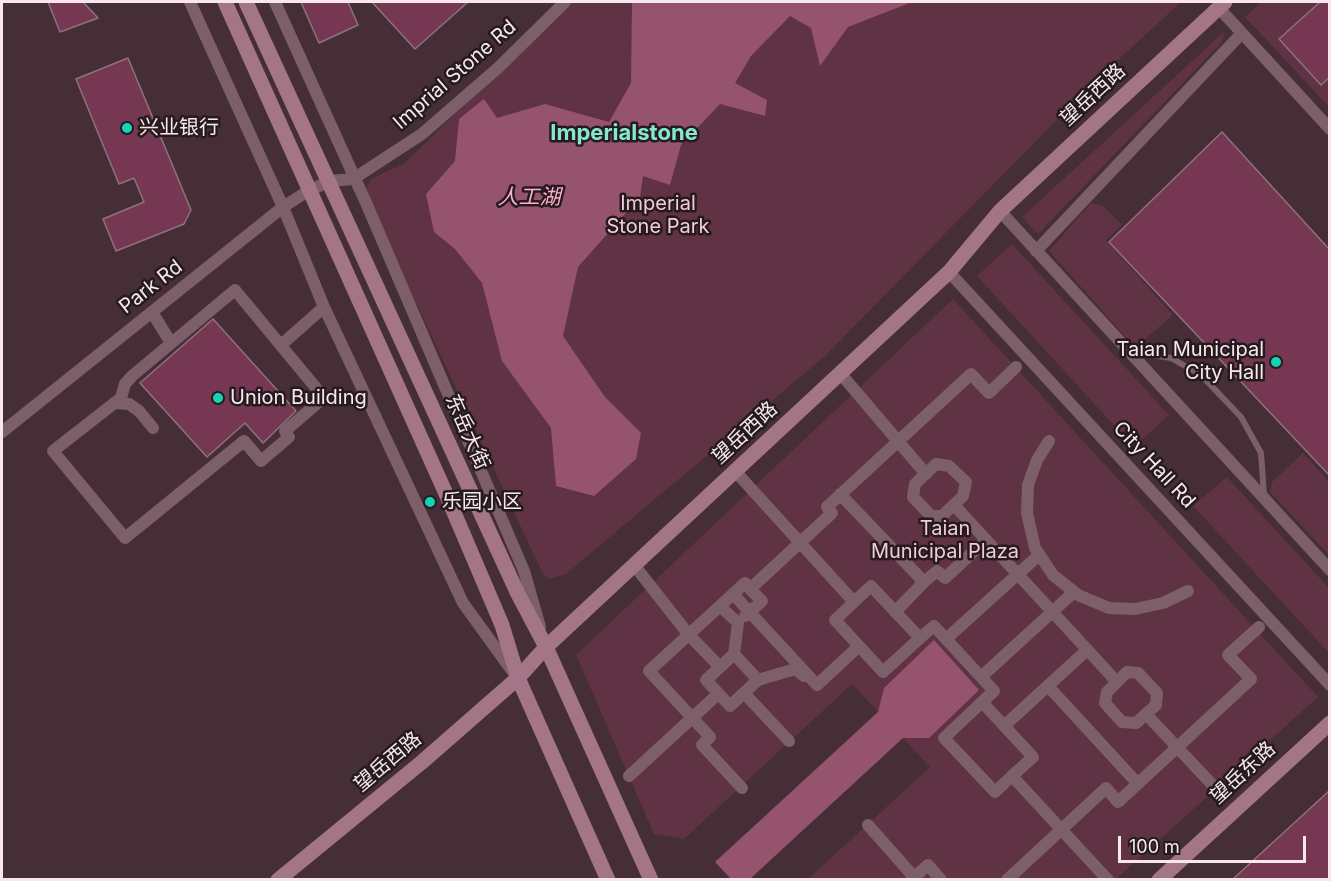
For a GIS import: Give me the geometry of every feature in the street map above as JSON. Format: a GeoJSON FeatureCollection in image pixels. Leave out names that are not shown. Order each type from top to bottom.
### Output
{"type":"FeatureCollection","features":[{"type":"Feature","properties":{"kind":"main road"},"geometry":{"type":"LineString","coordinates":[[225,2],[447,496],[502,625],[518,678],[608,879]]}},
{"type":"Feature","properties":{"kind":"main road","name":"东岳大街"},"geometry":{"type":"LineString","coordinates":[[246,2],[518,594],[568,694],[651,879]]}},
{"type":"Feature","properties":{"kind":"main road","name":"望岳西路"},"geometry":{"type":"LineString","coordinates":[[278,879],[422,762],[518,678],[546,647],[949,272],[1000,211],[1222,4]]}},
{"type":"Feature","properties":{"kind":"main road","name":"望岳东路"},"geometry":{"type":"LineString","coordinates":[[1159,879],[1329,723]]}},
{"type":"Feature","properties":{"kind":"street"},"geometry":{"type":"LineString","coordinates":[[190,2],[283,207],[324,307],[463,603],[518,678]]}},
{"type":"Feature","properties":{"kind":"street"},"geometry":{"type":"LineString","coordinates":[[275,2],[524,571],[546,647]]}},
{"type":"Feature","properties":{"kind":"street","name":"Imprial Stone Rd"},"geometry":{"type":"LineString","coordinates":[[330,181],[353,178],[422,134],[499,67],[565,2]]}},
{"type":"Feature","properties":{"kind":"street"},"geometry":{"type":"LineString","coordinates":[[1222,4],[1242,33],[1329,129]]}},
{"type":"Feature","properties":{"kind":"street"},"geometry":{"type":"LineString","coordinates":[[1036,251],[1242,33]]}},
{"type":"Feature","properties":{"kind":"street","name":"Park Rd"},"geometry":{"type":"LineString","coordinates":[[2,432],[283,207],[308,191],[330,181]]}},
{"type":"Feature","properties":{"kind":"street"},"geometry":{"type":"LineString","coordinates":[[1000,211],[1329,570]]}},
{"type":"Feature","properties":{"kind":"street","name":"City Hall Rd"},"geometry":{"type":"LineString","coordinates":[[949,272],[1329,685]]}},
{"type":"Feature","properties":{"kind":"street"},"geometry":{"type":"LineString","coordinates":[[235,290],[321,394],[320,401],[285,431],[289,437],[261,461],[244,441],[125,538],[53,451],[122,398],[125,384],[132,376],[171,343],[235,290]]}},
{"type":"Feature","properties":{"kind":"street"},"geometry":{"type":"LineString","coordinates":[[281,345],[324,307]]}},
{"type":"Feature","properties":{"kind":"street"},"geometry":{"type":"LineString","coordinates":[[152,312],[171,343]]}},
{"type":"Feature","properties":{"kind":"street"},"geometry":{"type":"LineString","coordinates":[[750,589],[832,513],[827,507],[840,494],[971,374],[989,393],[1016,368]]}},
{"type":"Feature","properties":{"kind":"street"},"geometry":{"type":"LineString","coordinates":[[840,373],[926,474]]}},
{"type":"Feature","properties":{"kind":"street"},"geometry":{"type":"LineString","coordinates":[[114,404],[129,404],[139,411],[153,428]]}},
{"type":"Feature","properties":{"kind":"street"},"geometry":{"type":"LineString","coordinates":[[1049,441],[1037,460],[1028,485],[1027,513],[1035,548],[1053,575],[1074,591],[1109,608],[1135,609],[1163,603],[1188,591]]}},
{"type":"Feature","properties":{"kind":"street"},"geometry":{"type":"LineString","coordinates":[[936,464],[949,466],[966,483],[963,496],[954,505],[942,516],[931,516],[913,497],[915,484],[936,464]]}},
{"type":"Feature","properties":{"kind":"street"},"geometry":{"type":"LineString","coordinates":[[735,471],[854,602]]}},
{"type":"Feature","properties":{"kind":"street"},"geometry":{"type":"LineString","coordinates":[[840,494],[924,582]]}},
{"type":"Feature","properties":{"kind":"street"},"geometry":{"type":"LineString","coordinates":[[954,505],[1117,682]]}},
{"type":"Feature","properties":{"kind":"street"},"geometry":{"type":"LineString","coordinates":[[895,612],[937,571],[945,578],[986,540]]}},
{"type":"Feature","properties":{"kind":"street"},"geometry":{"type":"LineString","coordinates":[[946,639],[1039,555]]}},
{"type":"Feature","properties":{"kind":"street"},"geometry":{"type":"LineString","coordinates":[[634,565],[689,635],[720,667]]}},
{"type":"Feature","properties":{"kind":"street"},"geometry":{"type":"LineString","coordinates":[[742,788],[702,745],[710,737],[649,671],[745,583],[762,602],[738,623],[734,654],[706,680],[730,706],[758,680],[795,669],[817,685]]}},
{"type":"Feature","properties":{"kind":"street"},"geometry":{"type":"LineString","coordinates":[[920,639],[871,586],[835,620],[883,672],[920,639],[934,626],[994,691],[982,702],[944,738],[995,792],[1033,757],[982,702]]}},
{"type":"Feature","properties":{"kind":"street"},"geometry":{"type":"LineString","coordinates":[[981,677],[1074,591]]}},
{"type":"Feature","properties":{"kind":"street"},"geometry":{"type":"LineString","coordinates":[[733,594],[817,685]]}},
{"type":"Feature","properties":{"kind":"street"},"geometry":{"type":"LineString","coordinates":[[720,606],[738,623]]}},
{"type":"Feature","properties":{"kind":"street"},"geometry":{"type":"LineString","coordinates":[[1007,879],[1106,788],[1118,802],[1251,679],[1228,655],[1259,627]]}},
{"type":"Feature","properties":{"kind":"street"},"geometry":{"type":"LineString","coordinates":[[817,685],[859,646]]}},
{"type":"Feature","properties":{"kind":"street"},"geometry":{"type":"LineString","coordinates":[[1004,726],[1087,650]]}},
{"type":"Feature","properties":{"kind":"street"},"geometry":{"type":"LineString","coordinates":[[734,654],[758,680]]}},
{"type":"Feature","properties":{"kind":"street"},"geometry":{"type":"LineString","coordinates":[[1127,672],[1138,673],[1157,693],[1156,705],[1146,714],[1136,723],[1122,722],[1105,703],[1107,692],[1127,672]]}},
{"type":"Feature","properties":{"kind":"street"},"geometry":{"type":"LineString","coordinates":[[1048,686],[1138,784]]}},
{"type":"Feature","properties":{"kind":"street"},"geometry":{"type":"LineString","coordinates":[[744,693],[789,741]]}},
{"type":"Feature","properties":{"kind":"street"},"geometry":{"type":"LineString","coordinates":[[629,776],[718,694]]}},
{"type":"Feature","properties":{"kind":"street"},"geometry":{"type":"LineString","coordinates":[[1146,714],[1220,793]]}},
{"type":"Feature","properties":{"kind":"street"},"geometry":{"type":"LineString","coordinates":[[1012,776],[1108,879]]}},
{"type":"Feature","properties":{"kind":"street"},"geometry":{"type":"LineString","coordinates":[[868,825],[913,878],[928,865],[941,879]]}},
{"type":"Feature","properties":{"kind":"lane"},"geometry":{"type":"LineString","coordinates":[[1128,351],[1171,358],[1202,375],[1241,417],[1261,453],[1264,498]]}},
{"type":"Feature","properties":{"kind":"green space","name":"Imperial Stone Park"},"geometry":{"type":"Polygon","coordinates":[[[568,2],[1181,2],[1091,85],[824,357],[566,574],[549,579],[542,572],[364,191],[371,179],[405,163],[568,2]]]}},
{"type":"Feature","properties":{"kind":"green space"},"geometry":{"type":"Polygon","coordinates":[[[1261,2],[1329,2],[1329,107],[1245,17],[1261,2]]]}},
{"type":"Feature","properties":{"kind":"green space"},"geometry":{"type":"Polygon","coordinates":[[[1225,31],[1222,42],[1038,234],[1022,217],[1225,31]]]}},
{"type":"Feature","properties":{"kind":"green space"},"geometry":{"type":"Polygon","coordinates":[[[1091,203],[1103,206],[1122,225],[1106,240],[1173,315],[1139,344],[1131,343],[1049,251],[1091,203]]]}},
{"type":"Feature","properties":{"kind":"green space"},"geometry":{"type":"Polygon","coordinates":[[[1012,244],[1169,415],[1134,447],[977,276],[1012,244]]]}},
{"type":"Feature","properties":{"kind":"green space","name":"Taian Municipal Plaza"},"geometry":{"type":"Polygon","coordinates":[[[953,299],[1318,697],[1116,879],[808,879],[930,767],[852,684],[684,839],[654,834],[576,655],[953,299]]]}},
{"type":"Feature","properties":{"kind":"green space"},"geometry":{"type":"Polygon","coordinates":[[[1303,453],[1329,482],[1329,555],[1270,492],[1272,482],[1303,453]]]}},
{"type":"Feature","properties":{"kind":"green space"},"geometry":{"type":"Polygon","coordinates":[[[1227,477],[1329,588],[1329,653],[1193,506],[1227,477]]]}},
{"type":"Feature","properties":{"kind":"water","name":"人工湖"},"geometry":{"type":"Polygon","coordinates":[[[632,2],[912,2],[848,27],[820,66],[811,28],[790,16],[751,56],[735,83],[767,100],[765,116],[720,104],[681,145],[670,185],[643,176],[640,197],[578,267],[563,336],[605,397],[641,433],[636,459],[594,496],[556,486],[551,428],[502,361],[482,283],[455,249],[434,232],[426,194],[455,161],[459,119],[484,99],[497,118],[545,104],[609,122],[631,83],[632,2]]]}},
{"type":"Feature","properties":{"kind":"water"},"geometry":{"type":"Polygon","coordinates":[[[934,640],[979,690],[929,738],[903,738],[750,879],[731,879],[715,862],[878,712],[884,688],[934,640]]]}},
{"type":"Feature","properties":{"kind":"building"},"geometry":{"type":"Polygon","coordinates":[[[48,2],[83,2],[98,18],[60,32],[48,2]]]}},
{"type":"Feature","properties":{"kind":"building"},"geometry":{"type":"Polygon","coordinates":[[[301,2],[348,2],[358,25],[319,43],[301,2]]]}},
{"type":"Feature","properties":{"kind":"building"},"geometry":{"type":"Polygon","coordinates":[[[372,2],[468,2],[415,49],[372,2]]]}},
{"type":"Feature","properties":{"kind":"building"},"geometry":{"type":"Polygon","coordinates":[[[1320,2],[1329,2],[1329,78],[1321,85],[1279,39],[1320,2]]]}},
{"type":"Feature","properties":{"kind":"building","name":"兴业银行"},"geometry":{"type":"Polygon","coordinates":[[[128,58],[191,210],[184,224],[116,251],[103,219],[144,202],[134,178],[119,184],[76,79],[128,58]]]}},
{"type":"Feature","properties":{"kind":"building","name":"Taian Municipal City Hall"},"geometry":{"type":"Polygon","coordinates":[[[1222,132],[1329,249],[1329,475],[1109,242],[1222,132]]]}},
{"type":"Feature","properties":{"kind":"building","name":"Union Building"},"geometry":{"type":"Polygon","coordinates":[[[213,319],[296,411],[263,443],[245,423],[207,457],[140,383],[213,319]]]}},
{"type":"Feature","properties":{"kind":"building"},"geometry":{"type":"Polygon","coordinates":[[[1329,791],[1329,879],[1233,879],[1329,791]]]}},
{"type":"Feature","properties":{"kind":"place","name":"兴业银行"},"geometry":{"type":"Point","coordinates":[127,128]}},
{"type":"Feature","properties":{"kind":"place","name":"Taian Municipal City Hall"},"geometry":{"type":"Point","coordinates":[1276,362]}},
{"type":"Feature","properties":{"kind":"place","name":"Union Building"},"geometry":{"type":"Point","coordinates":[218,398]}},
{"type":"Feature","properties":{"kind":"place","name":"乐园小区"},"geometry":{"type":"Point","coordinates":[430,502]}},
{"type":"Feature","properties":{"kind":"district","name":"Imperialstone"},"geometry":{"type":"Point","coordinates":[624,133]}}]}
